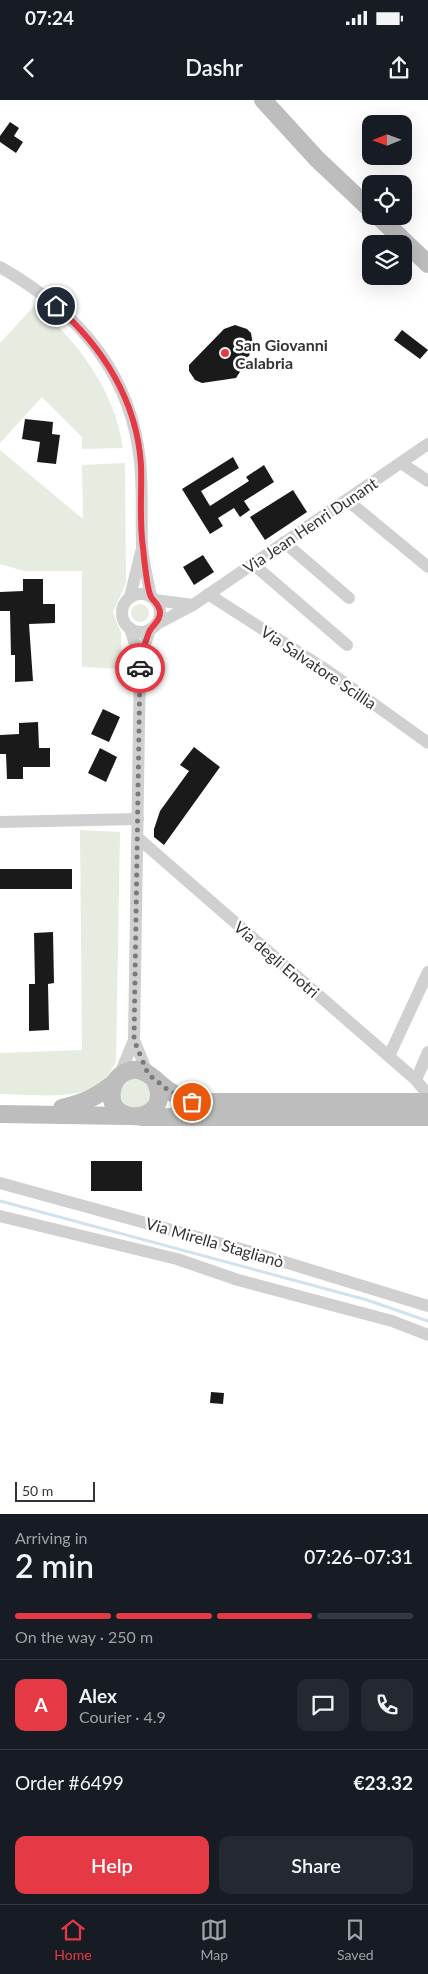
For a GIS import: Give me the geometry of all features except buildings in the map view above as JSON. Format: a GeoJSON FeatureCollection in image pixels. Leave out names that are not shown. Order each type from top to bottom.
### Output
{"type":"FeatureCollection","features":[{"type":"Feature","properties":{"kind":"main road"},"geometry":{"type":"LineString","coordinates":[[263,100],[317,159],[362,202]]}},
{"type":"Feature","properties":{"kind":"main road"},"geometry":{"type":"LineString","coordinates":[[387,225],[428,264]]}},
{"type":"Feature","properties":{"kind":"main road"},"geometry":{"type":"LineString","coordinates":[[37,1114],[84,1103],[98,1096],[116,1080],[133,1070],[151,1076],[179,1096],[192,1102],[428,1102]]}},
{"type":"Feature","properties":{"kind":"main road"},"geometry":{"type":"LineString","coordinates":[[116,1080],[112,1099],[115,1106],[134,1116],[154,1108],[158,1101],[158,1086],[151,1076]]}},
{"type":"Feature","properties":{"kind":"main road"},"geometry":{"type":"LineString","coordinates":[[0,1114],[428,1117]]}},
{"type":"Feature","properties":{"kind":"street"},"geometry":{"type":"LineString","coordinates":[[0,267],[31,285],[80,327],[115,373],[131,417],[140,455],[142,547],[153,599],[160,613],[152,627],[140,661]]}},
{"type":"Feature","properties":{"kind":"street","name":"Via Jean Henri Dunant"},"geometry":{"type":"LineString","coordinates":[[152,627],[192,605],[428,444]]}},
{"type":"Feature","properties":{"kind":"street"},"geometry":{"type":"LineString","coordinates":[[401,463],[428,481]]}},
{"type":"Feature","properties":{"kind":"street"},"geometry":{"type":"LineString","coordinates":[[347,500],[428,567]]}},
{"type":"Feature","properties":{"kind":"street"},"geometry":{"type":"LineString","coordinates":[[284,542],[349,598]]}},
{"type":"Feature","properties":{"kind":"street"},"geometry":{"type":"LineString","coordinates":[[116,1080],[134,1040],[138,838],[140,661],[130,628],[123,618],[122,612],[126,601],[130,597],[142,547]]}},
{"type":"Feature","properties":{"kind":"street"},"geometry":{"type":"LineString","coordinates":[[253,564],[347,645]]}},
{"type":"Feature","properties":{"kind":"street"},"geometry":{"type":"LineString","coordinates":[[130,597],[141,594],[153,599],[192,605]]}},
{"type":"Feature","properties":{"kind":"street","name":"Via Salvatore Scillìa"},"geometry":{"type":"LineString","coordinates":[[208,594],[328,671],[428,743]]}},
{"type":"Feature","properties":{"kind":"street"},"geometry":{"type":"LineString","coordinates":[[130,628],[140,632],[152,627]]}},
{"type":"Feature","properties":{"kind":"street"},"geometry":{"type":"LineString","coordinates":[[0,822],[138,819]]}},
{"type":"Feature","properties":{"kind":"street","name":"Via degli Enotri"},"geometry":{"type":"LineString","coordinates":[[138,838],[389,1056],[416,1080],[428,1095]]}},
{"type":"Feature","properties":{"kind":"street"},"geometry":{"type":"LineString","coordinates":[[389,1056],[428,972]]}},
{"type":"Feature","properties":{"kind":"street"},"geometry":{"type":"LineString","coordinates":[[134,1040],[151,1076]]}},
{"type":"Feature","properties":{"kind":"street"},"geometry":{"type":"LineString","coordinates":[[416,1080],[428,1052]]}},
{"type":"Feature","properties":{"kind":"street","name":"Via Mirella Staglianò"},"geometry":{"type":"LineString","coordinates":[[0,1184],[255,1253],[428,1306]]}},
{"type":"Feature","properties":{"kind":"street"},"geometry":{"type":"LineString","coordinates":[[0,1216],[177,1259],[238,1280],[392,1321],[428,1335]]}},
{"type":"Feature","properties":{"kind":"shaded area"},"geometry":{"type":"Polygon","coordinates":[[[35,305],[66,335],[92,369],[112,407],[119,427],[123,448],[82,449],[82,437],[42,397],[0,443],[0,343],[35,305]]]}},
{"type":"Feature","properties":{"kind":"shaded area"},"geometry":{"type":"Polygon","coordinates":[[[0,450],[83,519],[82,465],[125,463],[126,583],[113,612],[121,633],[121,669],[82,667],[82,571],[24,571],[0,564],[0,450]]]}},
{"type":"Feature","properties":{"kind":"shaded area"},"geometry":{"type":"Polygon","coordinates":[[[140,604],[146,607],[149,613],[146,619],[140,622],[134,619],[131,613],[134,607],[140,604]]]}},
{"type":"Feature","properties":{"kind":"shaded area"},"geometry":{"type":"Polygon","coordinates":[[[80,830],[120,832],[116,1062],[102,1082],[78,1093],[65,1095],[0,1094],[0,1053],[82,1050],[80,830]]]}},
{"type":"Feature","properties":{"kind":"shaded area"},"geometry":{"type":"Polygon","coordinates":[[[136,1079],[147,1083],[151,1094],[147,1105],[136,1109],[125,1105],[121,1094],[125,1083],[136,1079]]]}},
{"type":"Feature","properties":{"kind":"waterway"},"geometry":{"type":"LineString","coordinates":[[0,1201],[367,1300],[428,1321]]}},
{"type":"Feature","properties":{"kind":"way so far"},"geometry":{"type":"LineString","coordinates":[[140,668],[134,1040],[148,1074],[168,1090],[192,1102]]}},
{"type":"Feature","properties":{"kind":"place","name":"San Giovanni Calabria"},"geometry":{"type":"Point","coordinates":[225,353]}},
{"type":"Feature","properties":{"kind":"route"},"geometry":{"type":"LineString","coordinates":[[56,306],[80,327],[115,373],[131,417],[140,455],[142,547],[151,597],[155,600],[160,613],[155,626],[150,629],[140,661],[140,668]]}}]}
